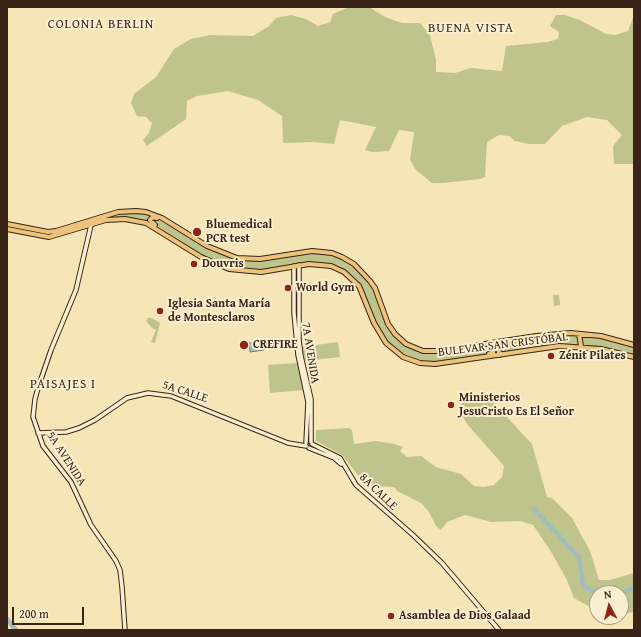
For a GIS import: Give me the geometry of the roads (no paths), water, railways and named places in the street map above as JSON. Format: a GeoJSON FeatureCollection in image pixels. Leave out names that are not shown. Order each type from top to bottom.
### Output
{"type":"FeatureCollection","features":[{"type":"Feature","properties":{"kind":"main road","name":"BULEVAR SAN CRISTÓBAL"},"geometry":{"type":"LineString","coordinates":[[7,224],[48,232],[127,210],[146,212],[162,218],[193,238],[224,254],[246,259],[312,251],[335,254],[346,259],[365,274],[375,288],[391,329],[406,344],[423,351],[431,352],[560,333],[602,336],[634,344]]}},
{"type":"Feature","properties":{"kind":"main road"},"geometry":{"type":"LineString","coordinates":[[92,224],[94,221],[110,214]]}},
{"type":"Feature","properties":{"kind":"main road"},"geometry":{"type":"LineString","coordinates":[[192,251],[152,223],[150,218],[158,218],[193,238]]}},
{"type":"Feature","properties":{"kind":"main road","name":"BULEVAR SAN CRISTÓBAL"},"geometry":{"type":"LineString","coordinates":[[7,230],[49,237],[92,224],[117,219],[139,221],[146,223],[214,264],[238,271],[261,272],[296,265],[324,264],[337,268],[349,276],[363,294],[380,334],[392,349],[403,357],[415,361],[431,364],[559,346],[581,346],[612,351],[634,357]]}},
{"type":"Feature","properties":{"kind":"main road"},"geometry":{"type":"LineString","coordinates":[[580,334],[581,346]]}},
{"type":"Feature","properties":{"kind":"main road"},"geometry":{"type":"LineString","coordinates":[[499,342],[497,346],[500,355]]}},
{"type":"Feature","properties":{"kind":"main road"},"geometry":{"type":"LineString","coordinates":[[474,358],[492,354],[494,350],[493,345],[486,344]]}},
{"type":"Feature","properties":{"kind":"street","name":"5A AVENIDA"},"geometry":{"type":"LineString","coordinates":[[92,224],[76,290],[52,350],[35,399],[34,417],[38,433],[50,456],[76,491],[91,525],[116,561],[120,570],[125,630]]}},
{"type":"Feature","properties":{"kind":"street","name":"7A AVENIDA"},"geometry":{"type":"LineString","coordinates":[[296,265],[298,355],[308,402],[307,446]]}},
{"type":"Feature","properties":{"kind":"street","name":"7A AVENIDA"},"geometry":{"type":"LineString","coordinates":[[296,292],[301,356],[312,408],[312,443]]}},
{"type":"Feature","properties":{"kind":"street","name":"5A CALLE"},"geometry":{"type":"LineString","coordinates":[[38,433],[66,432],[79,428],[95,420],[127,398],[148,392],[171,396],[288,443],[307,446]]}},
{"type":"Feature","properties":{"kind":"street"},"geometry":{"type":"LineString","coordinates":[[307,446],[312,443]]}},
{"type":"Feature","properties":{"kind":"street","name":"8A CALLE"},"geometry":{"type":"LineString","coordinates":[[312,443],[316,447],[336,455],[353,482],[442,563],[499,630]]}},
{"type":"Feature","properties":{"kind":"street"},"geometry":{"type":"LineString","coordinates":[[307,446],[334,458],[343,465]]}},
{"type":"Feature","properties":{"kind":"water"},"geometry":{"type":"Polygon","coordinates":[[[263,342],[264,350],[250,352],[249,343],[263,342]]]}},
{"type":"Feature","properties":{"kind":"waterway"},"geometry":{"type":"LineString","coordinates":[[534,509],[579,557],[583,585],[589,589]]}},
{"type":"Feature","properties":{"kind":"waterway"},"geometry":{"type":"LineString","coordinates":[[629,590],[634,588]]}},
{"type":"Feature","properties":{"kind":"waterway"},"geometry":{"type":"LineString","coordinates":[[7,619],[16,630]]}},
{"type":"Feature","properties":{"kind":"place","name":"Bluemedical PCR test"},"geometry":{"type":"Point","coordinates":[197,232]}},
{"type":"Feature","properties":{"kind":"place","name":"Douvris"},"geometry":{"type":"Point","coordinates":[194,264]}},
{"type":"Feature","properties":{"kind":"place","name":"World Gym"},"geometry":{"type":"Point","coordinates":[288,288]}},
{"type":"Feature","properties":{"kind":"place","name":"Iglesia Santa María de Montesclaros"},"geometry":{"type":"Point","coordinates":[160,311]}},
{"type":"Feature","properties":{"kind":"place","name":"CREFIRE"},"geometry":{"type":"Point","coordinates":[244,345]}},
{"type":"Feature","properties":{"kind":"place","name":"Zénit Pilates"},"geometry":{"type":"Point","coordinates":[551,356]}},
{"type":"Feature","properties":{"kind":"place","name":"Ministerios JesuCristo Es El Señor"},"geometry":{"type":"Point","coordinates":[451,405]}},
{"type":"Feature","properties":{"kind":"place","name":"Asamblea de Dios Galaad"},"geometry":{"type":"Point","coordinates":[391,616]}},
{"type":"Feature","properties":{"kind":"district","name":"COLONIA BERLIN"},"geometry":{"type":"Point","coordinates":[101,25]}},
{"type":"Feature","properties":{"kind":"district","name":"BUENA VISTA"},"geometry":{"type":"Point","coordinates":[471,29]}},
{"type":"Feature","properties":{"kind":"district","name":"PAISAJES I"},"geometry":{"type":"Point","coordinates":[63,385]}}]}
